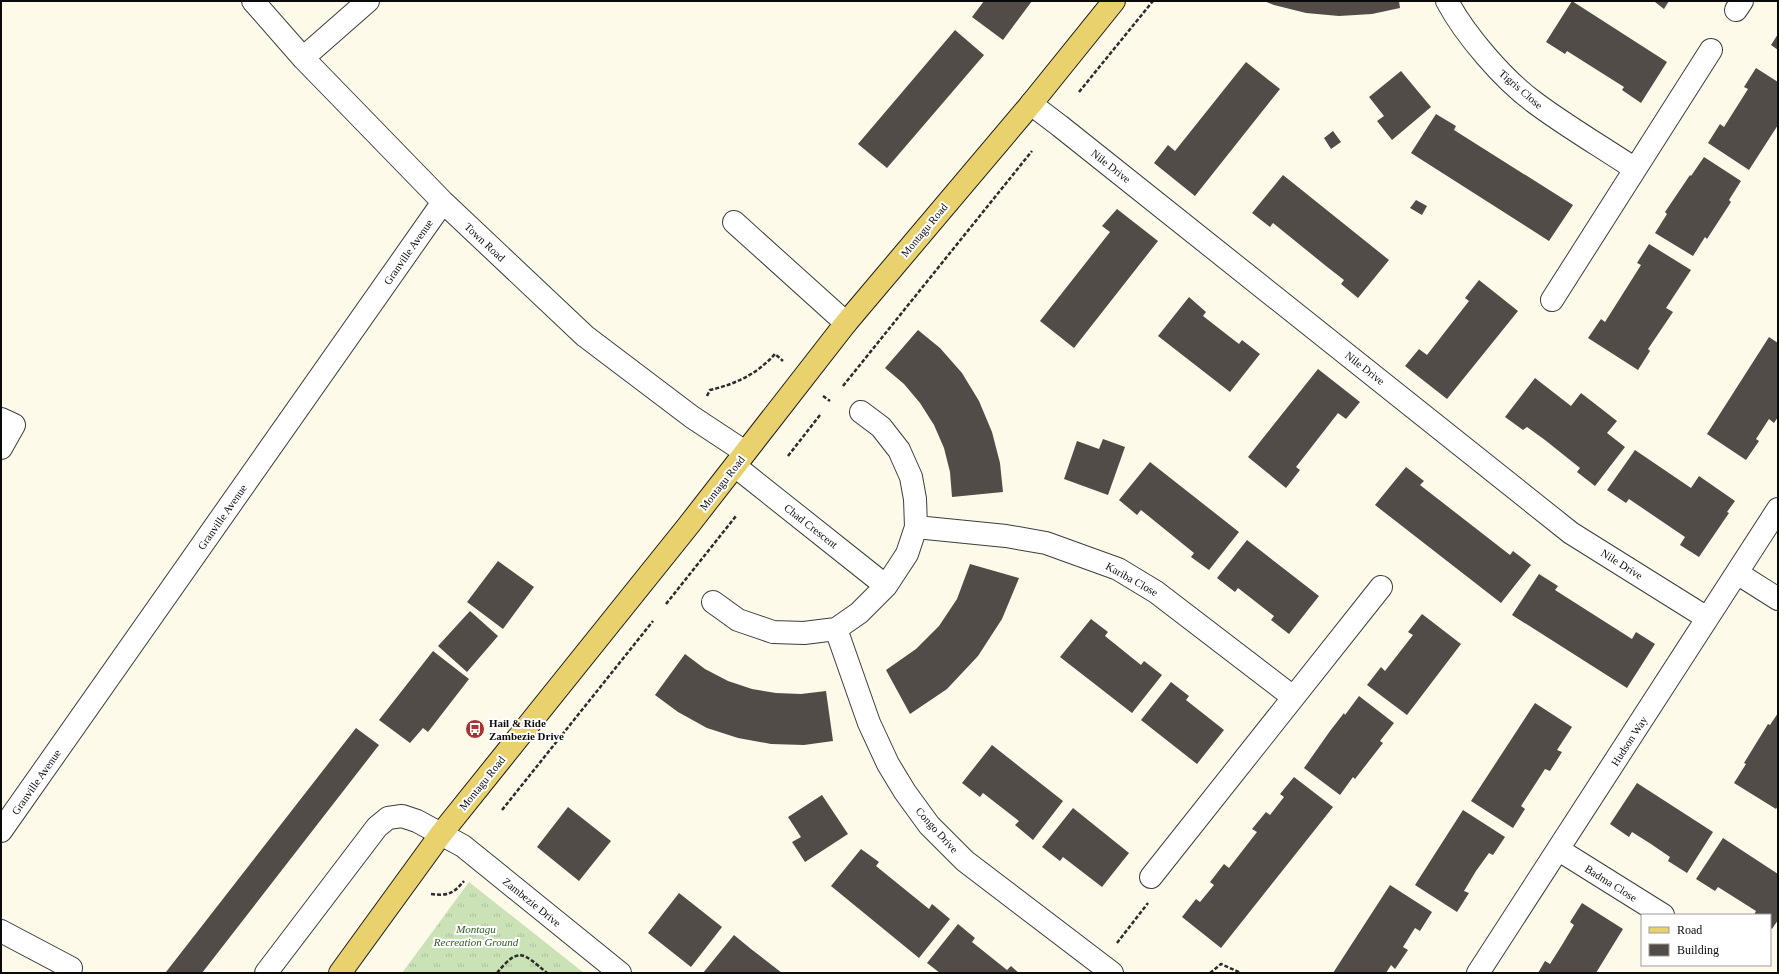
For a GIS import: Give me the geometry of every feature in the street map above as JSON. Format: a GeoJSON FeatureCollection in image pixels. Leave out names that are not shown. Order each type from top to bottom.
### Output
{"type":"FeatureCollection","features":[{"type":"Feature","properties":{"kind":"main road","name":"Montagu Road"},"geometry":{"type":"LineString","coordinates":[[340,973],[441,834],[740,459],[846,323],[1031,104],[1114,1]]}},
{"type":"Feature","properties":{"kind":"street","name":"Town Road"},"geometry":{"type":"LineString","coordinates":[[253,1],[303,58],[443,202],[585,336],[692,418],[740,459]]}},
{"type":"Feature","properties":{"kind":"street"},"geometry":{"type":"LineString","coordinates":[[303,58],[368,1]]}},
{"type":"Feature","properties":{"kind":"street","name":"Tigris Close"},"geometry":{"type":"LineString","coordinates":[[1447,1],[1469,35],[1494,64],[1533,101],[1635,169]]}},
{"type":"Feature","properties":{"kind":"street"},"geometry":{"type":"LineString","coordinates":[[1552,300],[1711,50]]}},
{"type":"Feature","properties":{"kind":"street","name":"Nile Drive"},"geometry":{"type":"LineString","coordinates":[[1031,104],[1571,533],[1708,618]]}},
{"type":"Feature","properties":{"kind":"street","name":"Granville Avenue"},"geometry":{"type":"LineString","coordinates":[[1,831],[443,202]]}},
{"type":"Feature","properties":{"kind":"street"},"geometry":{"type":"LineString","coordinates":[[734,222],[846,323]]}},
{"type":"Feature","properties":{"kind":"street"},"geometry":{"type":"LineString","coordinates":[[713,602],[738,620],[773,632],[804,632],[836,629],[859,613],[886,586],[907,554],[916,527],[915,498],[911,477],[899,450],[881,427],[861,412]]}},
{"type":"Feature","properties":{"kind":"street"},"geometry":{"type":"LineString","coordinates":[[1,419],[14,424],[1,448]]}},
{"type":"Feature","properties":{"kind":"street","name":"Chad Crescent"},"geometry":{"type":"LineString","coordinates":[[740,459],[886,586]]}},
{"type":"Feature","properties":{"kind":"street","name":"Hudson Way"},"geometry":{"type":"LineString","coordinates":[[1478,973],[1778,509]]}},
{"type":"Feature","properties":{"kind":"street","name":"Kariba Close"},"geometry":{"type":"LineString","coordinates":[[916,527],[1006,536],[1046,543],[1118,569],[1156,592],[1294,697]]}},
{"type":"Feature","properties":{"kind":"street"},"geometry":{"type":"LineString","coordinates":[[1737,573],[1778,599]]}},
{"type":"Feature","properties":{"kind":"street"},"geometry":{"type":"LineString","coordinates":[[1151,876],[1381,587]]}},
{"type":"Feature","properties":{"kind":"street","name":"Congo Drive"},"geometry":{"type":"LineString","coordinates":[[836,629],[869,723],[885,757],[905,792],[929,825],[965,861],[1106,968]]}},
{"type":"Feature","properties":{"kind":"street","name":"Zambezie Drive"},"geometry":{"type":"LineString","coordinates":[[266,973],[377,827],[388,818],[402,816],[417,821],[463,846],[620,973]]}},
{"type":"Feature","properties":{"kind":"street","name":"Badma Close"},"geometry":{"type":"LineString","coordinates":[[1558,850],[1661,914]]}},
{"type":"Feature","properties":{"kind":"street"},"geometry":{"type":"LineString","coordinates":[[1,931],[71,968]]}},
{"type":"Feature","properties":{"kind":"path"},"geometry":{"type":"LineString","coordinates":[[1079,92],[1153,1]]}},
{"type":"Feature","properties":{"kind":"path"},"geometry":{"type":"LineString","coordinates":[[843,386],[1032,152]]}},
{"type":"Feature","properties":{"kind":"path"},"geometry":{"type":"LineString","coordinates":[[710,390],[728,386],[755,373],[765,366],[775,354],[786,363]]}},
{"type":"Feature","properties":{"kind":"path"},"geometry":{"type":"LineString","coordinates":[[821,394],[830,402]]}},
{"type":"Feature","properties":{"kind":"path"},"geometry":{"type":"LineString","coordinates":[[788,456],[820,415]]}},
{"type":"Feature","properties":{"kind":"path"},"geometry":{"type":"LineString","coordinates":[[666,604],[736,516]]}},
{"type":"Feature","properties":{"kind":"path"},"geometry":{"type":"LineString","coordinates":[[502,810],[653,621]]}},
{"type":"Feature","properties":{"kind":"path"},"geometry":{"type":"LineString","coordinates":[[1106,968],[1159,889],[1151,876]]}},
{"type":"Feature","properties":{"kind":"path"},"geometry":{"type":"LineString","coordinates":[[427,893],[441,895],[456,892]]}},
{"type":"Feature","properties":{"kind":"path"},"geometry":{"type":"LineString","coordinates":[[497,973],[511,957],[518,955],[525,956],[547,973]]}},
{"type":"Feature","properties":{"kind":"path"},"geometry":{"type":"LineString","coordinates":[[1210,973],[1220,964],[1241,973]]}},
{"type":"Feature","properties":{"kind":"green space","name":"Montagu Recreation Ground"},"geometry":{"type":"Polygon","coordinates":[[[469,882],[584,973],[402,973],[469,882]]]}},
{"type":"Feature","properties":{"kind":"building"},"geometry":{"type":"Polygon","coordinates":[[[984,1],[1032,1],[1003,40],[972,17],[984,1]]]}},
{"type":"Feature","properties":{"kind":"building"},"geometry":{"type":"Polygon","coordinates":[[[1264,1],[1399,1],[1400,8],[1372,14],[1339,16],[1306,13],[1264,1]]]}},
{"type":"Feature","properties":{"kind":"building"},"geometry":{"type":"Polygon","coordinates":[[[1572,1],[1667,62],[1641,103],[1622,90],[1624,87],[1567,51],[1565,54],[1546,42],[1572,1]]]}},
{"type":"Feature","properties":{"kind":"building"},"geometry":{"type":"Polygon","coordinates":[[[1669,1],[1664,9],[1655,2],[1669,1]]]}},
{"type":"Feature","properties":{"kind":"building"},"geometry":{"type":"Polygon","coordinates":[[[955,30],[984,55],[887,168],[858,144],[955,30]]]}},
{"type":"Feature","properties":{"kind":"building"},"geometry":{"type":"Polygon","coordinates":[[[1778,34],[1778,50],[1771,45],[1778,34]]]}},
{"type":"Feature","properties":{"kind":"building"},"geometry":{"type":"Polygon","coordinates":[[[1246,62],[1280,89],[1195,196],[1154,163],[1168,145],[1175,151],[1246,62]]]}},
{"type":"Feature","properties":{"kind":"building"},"geometry":{"type":"Polygon","coordinates":[[[1756,68],[1778,82],[1778,125],[1749,170],[1708,143],[1720,124],[1724,127],[1748,89],[1744,87],[1756,68]]]}},
{"type":"Feature","properties":{"kind":"building"},"geometry":{"type":"Polygon","coordinates":[[[1401,71],[1431,107],[1392,140],[1377,121],[1384,116],[1369,97],[1401,71]]]}},
{"type":"Feature","properties":{"kind":"building"},"geometry":{"type":"Polygon","coordinates":[[[1436,114],[1456,126],[1454,130],[1573,205],[1549,241],[1411,153],[1436,114]]]}},
{"type":"Feature","properties":{"kind":"building"},"geometry":{"type":"Polygon","coordinates":[[[1333,131],[1341,142],[1331,149],[1324,138],[1333,131]]]}},
{"type":"Feature","properties":{"kind":"building"},"geometry":{"type":"Polygon","coordinates":[[[1704,157],[1741,181],[1729,200],[1731,202],[1707,239],[1705,237],[1693,256],[1655,233],[1667,214],[1665,212],[1704,157]]]}},
{"type":"Feature","properties":{"kind":"building"},"geometry":{"type":"Polygon","coordinates":[[[1283,175],[1389,260],[1358,298],[1341,284],[1344,280],[1273,223],[1270,227],[1252,213],[1283,175]]]}},
{"type":"Feature","properties":{"kind":"building"},"geometry":{"type":"Polygon","coordinates":[[[1416,200],[1427,206],[1422,215],[1410,208],[1416,200]]]}},
{"type":"Feature","properties":{"kind":"building"},"geometry":{"type":"Polygon","coordinates":[[[1117,209],[1158,241],[1074,348],[1040,321],[1110,232],[1102,226],[1117,209]]]}},
{"type":"Feature","properties":{"kind":"building"},"geometry":{"type":"Polygon","coordinates":[[[1649,244],[1691,270],[1666,308],[1673,312],[1648,349],[1650,351],[1638,370],[1588,338],[1601,319],[1605,322],[1641,265],[1637,263],[1649,244]]]}},
{"type":"Feature","properties":{"kind":"building"},"geometry":{"type":"Polygon","coordinates":[[[1479,280],[1518,311],[1447,399],[1405,366],[1419,349],[1427,355],[1469,301],[1465,298],[1479,280]]]}},
{"type":"Feature","properties":{"kind":"building"},"geometry":{"type":"Polygon","coordinates":[[[1189,297],[1206,312],[1203,316],[1239,344],[1242,340],[1260,354],[1230,392],[1158,336],[1189,297]]]}},
{"type":"Feature","properties":{"kind":"building"},"geometry":{"type":"Polygon","coordinates":[[[918,330],[940,348],[962,373],[979,401],[992,432],[1000,463],[1003,492],[952,497],[950,472],[944,448],[934,425],[920,403],[904,384],[885,368],[918,330]]]}},
{"type":"Feature","properties":{"kind":"building"},"geometry":{"type":"Polygon","coordinates":[[[1769,337],[1778,343],[1778,417],[1774,423],[1769,419],[1756,439],[1759,441],[1746,460],[1707,434],[1769,337]]]}},
{"type":"Feature","properties":{"kind":"building"},"geometry":{"type":"Polygon","coordinates":[[[1318,369],[1360,402],[1346,419],[1338,413],[1296,467],[1300,470],[1286,488],[1248,457],[1318,369]]]}},
{"type":"Feature","properties":{"kind":"building"},"geometry":{"type":"Polygon","coordinates":[[[1535,378],[1571,406],[1581,393],[1617,421],[1607,433],[1625,447],[1595,486],[1577,472],[1580,468],[1545,440],[1527,427],[1523,430],[1505,417],[1535,378]]]}},
{"type":"Feature","properties":{"kind":"building"},"geometry":{"type":"Polygon","coordinates":[[[1103,439],[1125,447],[1108,495],[1064,479],[1077,441],[1099,449],[1103,439]]]}},
{"type":"Feature","properties":{"kind":"building"},"geometry":{"type":"Polygon","coordinates":[[[1635,450],[1691,488],[1699,476],[1735,501],[1727,512],[1729,513],[1699,557],[1680,545],[1685,537],[1629,499],[1626,503],[1607,490],[1635,450]]]}},
{"type":"Feature","properties":{"kind":"building"},"geometry":{"type":"Polygon","coordinates":[[[1150,462],[1239,532],[1209,570],[1191,557],[1194,553],[1141,510],[1137,515],[1119,500],[1150,462]]]}},
{"type":"Feature","properties":{"kind":"building"},"geometry":{"type":"Polygon","coordinates":[[[1406,467],[1424,481],[1420,485],[1510,555],[1513,551],[1531,565],[1501,603],[1375,505],[1406,467]]]}},
{"type":"Feature","properties":{"kind":"building"},"geometry":{"type":"Polygon","coordinates":[[[1247,540],[1319,596],[1289,634],[1271,620],[1274,616],[1238,588],[1235,592],[1217,578],[1247,540]]]}},
{"type":"Feature","properties":{"kind":"building"},"geometry":{"type":"Polygon","coordinates":[[[498,561],[534,587],[503,629],[467,602],[498,561]]]}},
{"type":"Feature","properties":{"kind":"building"},"geometry":{"type":"Polygon","coordinates":[[[970,564],[1019,578],[1002,619],[978,656],[947,689],[910,714],[886,670],[916,649],[939,626],[957,599],[970,564]]]}},
{"type":"Feature","properties":{"kind":"building"},"geometry":{"type":"Polygon","coordinates":[[[1539,574],[1558,586],[1555,590],[1632,639],[1636,632],[1655,644],[1627,688],[1512,615],[1539,574]]]}},
{"type":"Feature","properties":{"kind":"building"},"geometry":{"type":"Polygon","coordinates":[[[470,611],[498,636],[467,672],[438,646],[470,611]]]}},
{"type":"Feature","properties":{"kind":"building"},"geometry":{"type":"Polygon","coordinates":[[[1422,614],[1461,644],[1407,715],[1367,685],[1381,667],[1385,671],[1413,635],[1408,632],[1422,614]]]}},
{"type":"Feature","properties":{"kind":"building"},"geometry":{"type":"Polygon","coordinates":[[[1091,619],[1108,632],[1105,636],[1141,665],[1144,661],[1162,675],[1132,713],[1060,657],[1091,619]]]}},
{"type":"Feature","properties":{"kind":"building"},"geometry":{"type":"Polygon","coordinates":[[[433,651],[469,679],[428,732],[423,728],[410,743],[379,720],[433,651]]]}},
{"type":"Feature","properties":{"kind":"building"},"geometry":{"type":"Polygon","coordinates":[[[685,654],[705,669],[728,681],[752,689],[776,693],[801,694],[826,691],[833,741],[804,745],[771,744],[738,738],[707,728],[678,712],[655,695],[685,654]]]}},
{"type":"Feature","properties":{"kind":"building"},"geometry":{"type":"Polygon","coordinates":[[[1171,682],[1189,696],[1186,700],[1224,730],[1197,764],[1141,720],[1171,682]]]}},
{"type":"Feature","properties":{"kind":"building"},"geometry":{"type":"Polygon","coordinates":[[[1359,696],[1394,723],[1380,741],[1383,743],[1355,779],[1353,777],[1340,795],[1304,768],[1330,731],[1344,713],[1345,715],[1359,696]]]}},
{"type":"Feature","properties":{"kind":"building"},"geometry":{"type":"Polygon","coordinates":[[[1535,703],[1572,727],[1557,750],[1562,752],[1550,771],[1545,769],[1521,806],[1525,809],[1513,828],[1471,801],[1535,703]]]}},
{"type":"Feature","properties":{"kind":"building"},"geometry":{"type":"Polygon","coordinates":[[[1778,713],[1778,806],[1776,809],[1734,783],[1746,764],[1744,763],[1768,724],[1770,725],[1778,713]]]}},
{"type":"Feature","properties":{"kind":"building"},"geometry":{"type":"Polygon","coordinates":[[[356,728],[379,745],[202,973],[166,972],[356,728]]]}},
{"type":"Feature","properties":{"kind":"building"},"geometry":{"type":"Polygon","coordinates":[[[992,745],[1063,801],[1033,840],[1015,825],[1019,821],[983,793],[980,797],[962,783],[992,745]]]}},
{"type":"Feature","properties":{"kind":"building"},"geometry":{"type":"Polygon","coordinates":[[[1294,777],[1333,807],[1221,948],[1182,917],[1196,899],[1200,902],[1214,885],[1210,882],[1224,864],[1229,868],[1257,832],[1252,829],[1266,812],[1270,815],[1284,797],[1280,794],[1294,777]]]}},
{"type":"Feature","properties":{"kind":"building"},"geometry":{"type":"Polygon","coordinates":[[[1637,783],[1713,832],[1687,873],[1668,861],[1670,857],[1651,844],[1632,832],[1629,837],[1610,824],[1637,783]]]}},
{"type":"Feature","properties":{"kind":"building"},"geometry":{"type":"Polygon","coordinates":[[[822,795],[848,834],[805,862],[792,842],[801,837],[788,817],[822,795]]]}},
{"type":"Feature","properties":{"kind":"building"},"geometry":{"type":"Polygon","coordinates":[[[568,807],[611,841],[579,881],[537,847],[568,807]]]}},
{"type":"Feature","properties":{"kind":"building"},"geometry":{"type":"Polygon","coordinates":[[[1073,808],[1129,853],[1102,887],[1063,857],[1060,861],[1042,847],[1073,808]]]}},
{"type":"Feature","properties":{"kind":"building"},"geometry":{"type":"Polygon","coordinates":[[[1463,810],[1505,837],[1493,855],[1489,853],[1476,871],[1464,891],[1469,893],[1457,912],[1415,885],[1463,810]]]}},
{"type":"Feature","properties":{"kind":"building"},"geometry":{"type":"Polygon","coordinates":[[[1723,838],[1778,874],[1778,920],[1772,929],[1771,914],[1754,914],[1756,911],[1718,887],[1715,891],[1696,879],[1723,838]]]}},
{"type":"Feature","properties":{"kind":"building"},"geometry":{"type":"Polygon","coordinates":[[[861,849],[879,862],[876,866],[929,909],[932,904],[950,919],[919,958],[831,886],[861,849]]]}},
{"type":"Feature","properties":{"kind":"building"},"geometry":{"type":"Polygon","coordinates":[[[1390,885],[1432,912],[1420,931],[1415,928],[1403,947],[1408,950],[1395,969],[1391,965],[1386,973],[1333,973],[1390,885]]]}},
{"type":"Feature","properties":{"kind":"building"},"geometry":{"type":"Polygon","coordinates":[[[679,893],[722,927],[691,967],[648,933],[679,893]]]}},
{"type":"Feature","properties":{"kind":"building"},"geometry":{"type":"Polygon","coordinates":[[[1582,903],[1623,929],[1596,973],[1538,973],[1545,961],[1550,964],[1562,945],[1574,925],[1570,922],[1582,903]]]}},
{"type":"Feature","properties":{"kind":"building"},"geometry":{"type":"Polygon","coordinates":[[[958,924],[975,938],[972,942],[1007,970],[1011,966],[1019,973],[940,973],[927,963],[958,924]]]}},
{"type":"Feature","properties":{"kind":"building"},"geometry":{"type":"Polygon","coordinates":[[[734,935],[751,949],[782,973],[703,973],[734,935]]]}},
{"type":"Feature","properties":{"kind":"place","name":"Hail & Ride Zambezie Drive"},"geometry":{"type":"Point","coordinates":[475,729]}}]}
